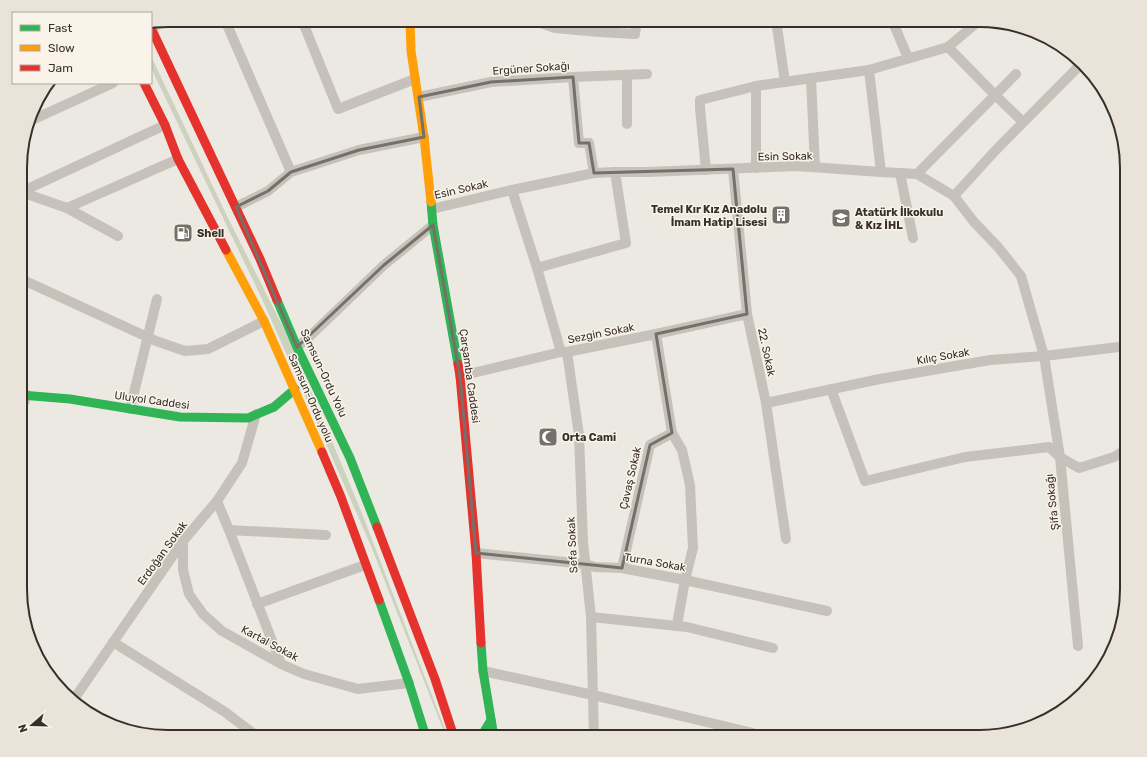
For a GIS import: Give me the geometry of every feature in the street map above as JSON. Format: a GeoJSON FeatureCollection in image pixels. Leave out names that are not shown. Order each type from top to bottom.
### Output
{"type":"FeatureCollection","features":[{"type":"Feature","properties":{"kind":"main road","name":"Çarşamba Caddesi"},"geometry":{"type":"LineString","coordinates":[[410,27],[411,51],[424,137],[433,225],[460,376],[476,553],[483,671],[493,730]]}},
{"type":"Feature","properties":{"kind":"main road","name":"Samsun-Ordu Yolu"},"geometry":{"type":"LineString","coordinates":[[152,29],[236,207],[260,259],[297,347],[350,458],[434,679],[452,730]]}},
{"type":"Feature","properties":{"kind":"main road","name":"Samsun-Ordu yolu"},"geometry":{"type":"LineString","coordinates":[[144,84],[165,125],[178,159],[264,321],[295,389],[341,497],[409,683],[424,730]]}},
{"type":"Feature","properties":{"kind":"main road","name":"Uluyol Caddesi"},"geometry":{"type":"LineString","coordinates":[[27,395],[70,399],[180,417],[248,418],[274,407],[295,389]]}},
{"type":"Feature","properties":{"kind":"main road"},"geometry":{"type":"LineString","coordinates":[[485,730],[491,720]]}},
{"type":"Feature","properties":{"kind":"main road"},"geometry":{"type":"LineString","coordinates":[[489,730],[491,720]]}},
{"type":"Feature","properties":{"kind":"street"},"geometry":{"type":"LineString","coordinates":[[228,27],[291,172]]}},
{"type":"Feature","properties":{"kind":"street"},"geometry":{"type":"LineString","coordinates":[[305,27],[338,108],[415,79]]}},
{"type":"Feature","properties":{"kind":"street"},"geometry":{"type":"LineString","coordinates":[[552,27],[635,34],[636,27]]}},
{"type":"Feature","properties":{"kind":"street"},"geometry":{"type":"LineString","coordinates":[[777,27],[785,82]]}},
{"type":"Feature","properties":{"kind":"street"},"geometry":{"type":"LineString","coordinates":[[895,27],[908,58]]}},
{"type":"Feature","properties":{"kind":"street"},"geometry":{"type":"LineString","coordinates":[[706,170],[700,100],[756,86],[869,70],[948,47],[972,27]]}},
{"type":"Feature","properties":{"kind":"street"},"geometry":{"type":"LineString","coordinates":[[948,47],[1023,122]]}},
{"type":"Feature","properties":{"kind":"street"},"geometry":{"type":"LineString","coordinates":[[954,196],[1023,122],[1078,67]]}},
{"type":"Feature","properties":{"kind":"street"},"geometry":{"type":"LineString","coordinates":[[869,70],[882,172]]}},
{"type":"Feature","properties":{"kind":"street","name":"Ergüner Sokağı"},"geometry":{"type":"LineString","coordinates":[[418,97],[491,82],[647,74]]}},
{"type":"Feature","properties":{"kind":"street"},"geometry":{"type":"LineString","coordinates":[[917,174],[1016,74]]}},
{"type":"Feature","properties":{"kind":"street"},"geometry":{"type":"LineString","coordinates":[[627,75],[627,124]]}},
{"type":"Feature","properties":{"kind":"street"},"geometry":{"type":"LineString","coordinates":[[573,77],[579,143],[589,143],[594,173]]}},
{"type":"Feature","properties":{"kind":"street"},"geometry":{"type":"LineString","coordinates":[[811,78],[815,167]]}},
{"type":"Feature","properties":{"kind":"street"},"geometry":{"type":"LineString","coordinates":[[36,118],[111,84]]}},
{"type":"Feature","properties":{"kind":"street"},"geometry":{"type":"LineString","coordinates":[[756,86],[756,168]]}},
{"type":"Feature","properties":{"kind":"street"},"geometry":{"type":"LineString","coordinates":[[27,189],[165,125]]}},
{"type":"Feature","properties":{"kind":"street"},"geometry":{"type":"LineString","coordinates":[[236,207],[268,191],[291,172],[359,150],[424,137]]}},
{"type":"Feature","properties":{"kind":"street"},"geometry":{"type":"LineString","coordinates":[[67,208],[178,159]]}},
{"type":"Feature","properties":{"kind":"street","name":"Esin Sokak"},"geometry":{"type":"LineString","coordinates":[[432,209],[594,173],[797,166],[917,174],[954,196]]}},
{"type":"Feature","properties":{"kind":"street","name":"22. Sokak"},"geometry":{"type":"LineString","coordinates":[[733,168],[747,314],[766,403],[786,539]]}},
{"type":"Feature","properties":{"kind":"street"},"geometry":{"type":"LineString","coordinates":[[537,268],[626,243],[615,172]]}},
{"type":"Feature","properties":{"kind":"street"},"geometry":{"type":"LineString","coordinates":[[900,173],[913,238]]}},
{"type":"Feature","properties":{"kind":"street","name":"Sefa Sokak"},"geometry":{"type":"LineString","coordinates":[[512,190],[564,352],[579,435],[585,564],[591,617],[594,730]]}},
{"type":"Feature","properties":{"kind":"street"},"geometry":{"type":"LineString","coordinates":[[27,194],[67,208],[118,236]]}},
{"type":"Feature","properties":{"kind":"street","name":"Şifa Sokağı"},"geometry":{"type":"LineString","coordinates":[[954,196],[974,222],[998,247],[1021,276],[1044,356],[1060,457],[1078,646]]}},
{"type":"Feature","properties":{"kind":"street"},"geometry":{"type":"LineString","coordinates":[[297,347],[384,264],[433,225]]}},
{"type":"Feature","properties":{"kind":"street"},"geometry":{"type":"LineString","coordinates":[[27,282],[147,337],[185,352],[208,349],[264,321]]}},
{"type":"Feature","properties":{"kind":"street"},"geometry":{"type":"LineString","coordinates":[[130,409],[157,299]]}},
{"type":"Feature","properties":{"kind":"street","name":"Sezgin Sokak"},"geometry":{"type":"LineString","coordinates":[[460,376],[564,352],[747,314]]}},
{"type":"Feature","properties":{"kind":"street"},"geometry":{"type":"LineString","coordinates":[[656,334],[672,433],[682,450],[690,485],[693,548],[685,580],[677,625]]}},
{"type":"Feature","properties":{"kind":"street","name":"Kılıç Sokak"},"geometry":{"type":"LineString","coordinates":[[766,403],[880,379],[990,360],[1044,356],[1120,347]]}},
{"type":"Feature","properties":{"kind":"street"},"geometry":{"type":"LineString","coordinates":[[831,389],[865,481],[965,457],[1049,447],[1060,457],[1079,468],[1114,457],[1120,453]]}},
{"type":"Feature","properties":{"kind":"street","name":"Erdoğan Sokak"},"geometry":{"type":"LineString","coordinates":[[76,696],[183,541],[217,501],[242,463],[256,414]]}},
{"type":"Feature","properties":{"kind":"street","name":"Çavaş Sokak"},"geometry":{"type":"LineString","coordinates":[[622,568],[650,445],[672,433]]}},
{"type":"Feature","properties":{"kind":"street"},"geometry":{"type":"LineString","coordinates":[[217,501],[281,664]]}},
{"type":"Feature","properties":{"kind":"street"},"geometry":{"type":"LineString","coordinates":[[229,530],[326,535]]}},
{"type":"Feature","properties":{"kind":"street","name":"Kartal Sokak"},"geometry":{"type":"LineString","coordinates":[[183,541],[183,570],[189,594],[203,614],[222,631],[281,664],[304,674],[358,689],[409,683]]}},
{"type":"Feature","properties":{"kind":"street","name":"Turna Sokak"},"geometry":{"type":"LineString","coordinates":[[476,553],[585,564],[595,567],[622,568],[827,611]]}},
{"type":"Feature","properties":{"kind":"street"},"geometry":{"type":"LineString","coordinates":[[257,604],[365,565]]}},
{"type":"Feature","properties":{"kind":"street"},"geometry":{"type":"LineString","coordinates":[[591,617],[677,625],[773,648]]}},
{"type":"Feature","properties":{"kind":"street"},"geometry":{"type":"LineString","coordinates":[[113,642],[225,712],[249,730]]}},
{"type":"Feature","properties":{"kind":"street"},"geometry":{"type":"LineString","coordinates":[[483,671],[740,730]]}},
{"type":"Feature","properties":{"kind":"highlighted area"},"geometry":{"type":"Polygon","coordinates":[[[573,77],[579,143],[589,143],[594,173],[733,169],[747,314],[656,334],[672,433],[650,445],[622,568],[476,553],[460,376],[433,225],[384,265],[297,347],[236,207],[268,191],[291,172],[359,150],[424,137],[419,97],[491,82],[573,77]]]}},
{"type":"Feature","properties":{"kind":"green space"},"geometry":{"type":"Polygon","coordinates":[[[152,58],[227,216],[291,343],[361,511],[445,730],[443,730],[371,546],[262,299],[152,70],[152,58]]]}},
{"type":"Feature","properties":{"kind":"traffic: fast"},"geometry":{"type":"LineString","coordinates":[[431,202],[433,225],[458,364]]}},
{"type":"Feature","properties":{"kind":"traffic: fast"},"geometry":{"type":"LineString","coordinates":[[277,300],[297,347],[350,458],[377,527]]}},
{"type":"Feature","properties":{"kind":"traffic: fast"},"geometry":{"type":"LineString","coordinates":[[27,395],[70,399],[180,417],[248,418],[274,407],[295,389]]}},
{"type":"Feature","properties":{"kind":"traffic: fast"},"geometry":{"type":"LineString","coordinates":[[379,600],[409,683],[424,730]]}},
{"type":"Feature","properties":{"kind":"traffic: fast"},"geometry":{"type":"LineString","coordinates":[[481,643],[483,671],[493,730]]}},
{"type":"Feature","properties":{"kind":"traffic: fast"},"geometry":{"type":"LineString","coordinates":[[485,730],[491,720]]}},
{"type":"Feature","properties":{"kind":"traffic: slow"},"geometry":{"type":"LineString","coordinates":[[410,27],[411,51],[424,137],[431,202]]}},
{"type":"Feature","properties":{"kind":"traffic: slow"},"geometry":{"type":"LineString","coordinates":[[226,250],[264,321],[322,452]]}},
{"type":"Feature","properties":{"kind":"traffic: jam"},"geometry":{"type":"LineString","coordinates":[[152,30],[260,259],[277,300]]}},
{"type":"Feature","properties":{"kind":"traffic: jam"},"geometry":{"type":"LineString","coordinates":[[144,84],[165,125],[178,159],[226,250]]}},
{"type":"Feature","properties":{"kind":"traffic: jam"},"geometry":{"type":"LineString","coordinates":[[458,364],[476,553],[481,643]]}},
{"type":"Feature","properties":{"kind":"traffic: jam"},"geometry":{"type":"LineString","coordinates":[[322,452],[341,497],[379,600]]}},
{"type":"Feature","properties":{"kind":"traffic: jam"},"geometry":{"type":"LineString","coordinates":[[377,527],[435,679],[452,730]]}},
{"type":"Feature","properties":{"kind":"place","name":"Temel Kır Kız Anadolu İmam Hatip Lisesi"},"geometry":{"type":"Point","coordinates":[781,215]}},
{"type":"Feature","properties":{"kind":"place","name":"Atatürk İlkokulu & Kız İHL"},"geometry":{"type":"Point","coordinates":[841,218]}},
{"type":"Feature","properties":{"kind":"place","name":"Shell"},"geometry":{"type":"Point","coordinates":[183,233]}},
{"type":"Feature","properties":{"kind":"place","name":"Orta Cami"},"geometry":{"type":"Point","coordinates":[548,437]}}]}
